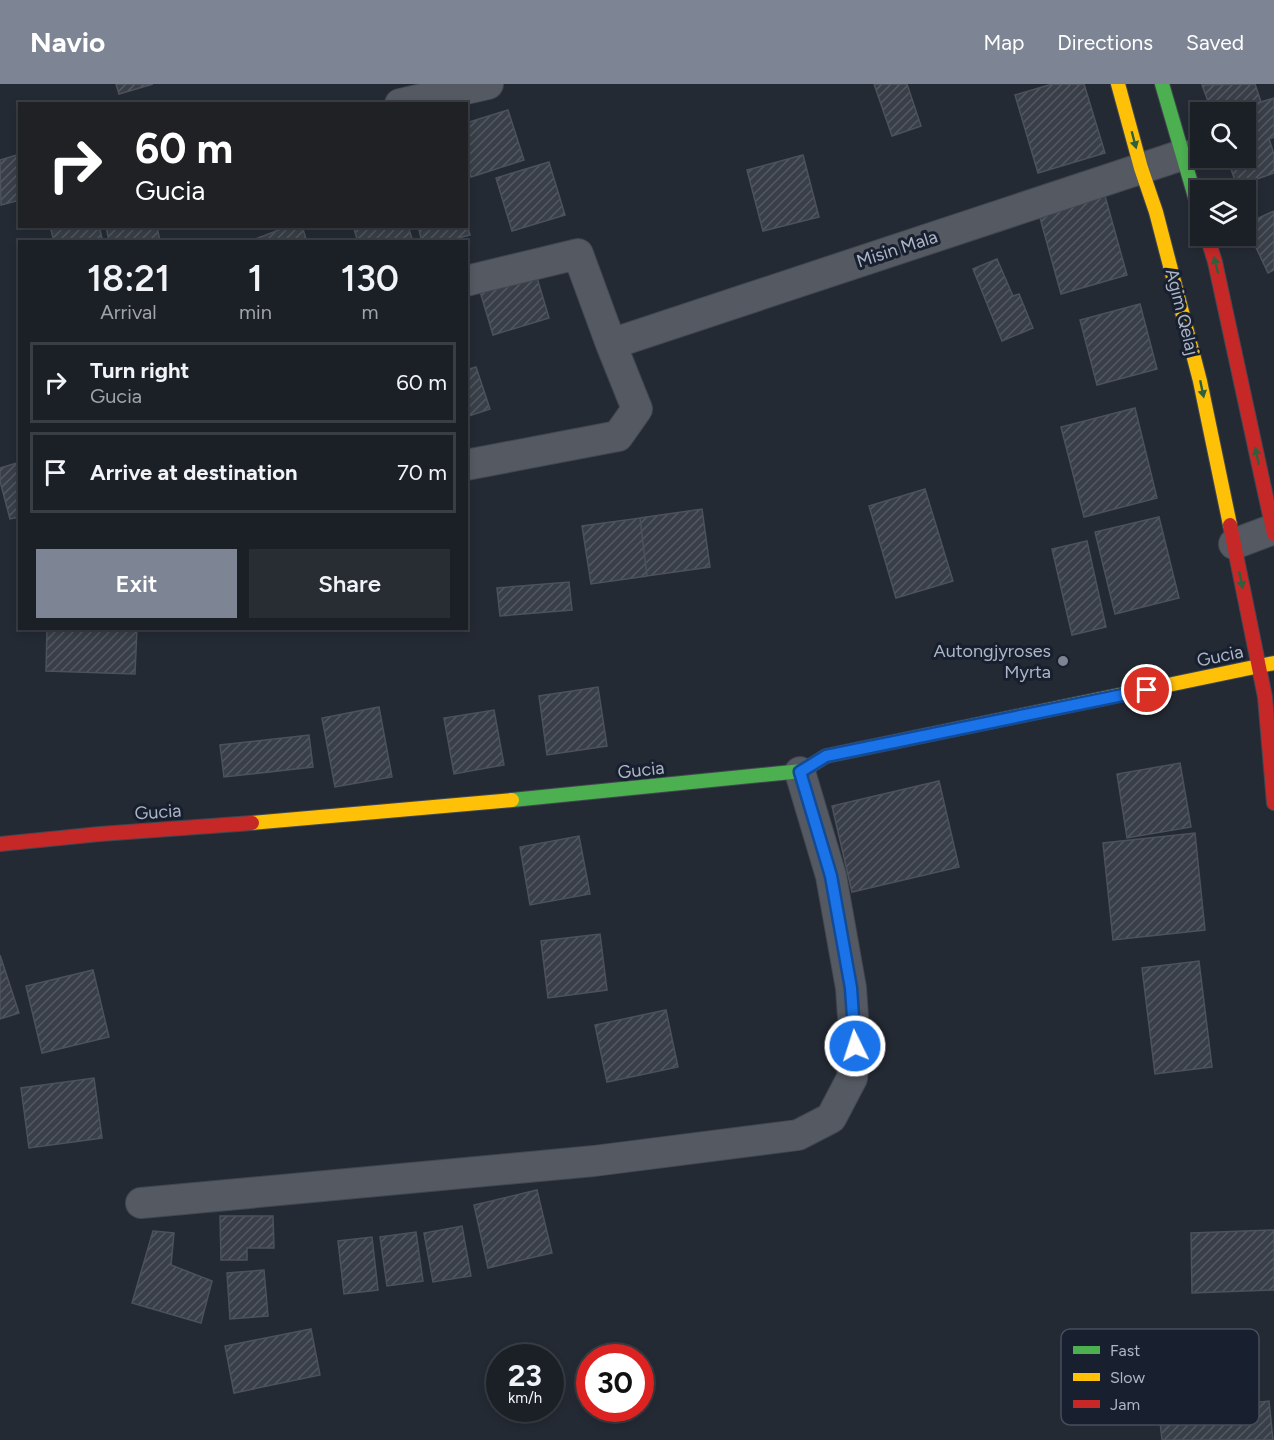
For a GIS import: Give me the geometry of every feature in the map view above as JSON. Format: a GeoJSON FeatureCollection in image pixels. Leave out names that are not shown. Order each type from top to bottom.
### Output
{"type":"FeatureCollection","features":[{"type":"Feature","properties":{"kind":"street"},"geometry":{"type":"LineString","coordinates":[[409,102],[488,84]]}},
{"type":"Feature","properties":{"kind":"street","name":"Agim Qelaj"},"geometry":{"type":"LineString","coordinates":[[1118,84],[1141,168],[1156,212],[1200,381],[1260,666],[1274,803]]}},
{"type":"Feature","properties":{"kind":"street"},"geometry":{"type":"LineString","coordinates":[[1162,84],[1190,181]]}},
{"type":"Feature","properties":{"kind":"street","name":"Misin Mala"},"geometry":{"type":"LineString","coordinates":[[611,344],[1182,154]]}},
{"type":"Feature","properties":{"kind":"street"},"geometry":{"type":"LineString","coordinates":[[1210,246],[1274,530],[1234,544]]}},
{"type":"Feature","properties":{"kind":"street"},"geometry":{"type":"LineString","coordinates":[[468,281],[578,254],[637,409],[618,436],[468,465]]}},
{"type":"Feature","properties":{"kind":"street","name":"Gucia"},"geometry":{"type":"LineString","coordinates":[[0,844],[100,834],[344,816],[800,772],[826,756],[1274,663]]}},
{"type":"Feature","properties":{"kind":"street"},"geometry":{"type":"LineString","coordinates":[[141,1203],[594,1161],[798,1136],[831,1118],[852,1078],[855,1046],[851,988],[831,876],[800,772]]}},
{"type":"Feature","properties":{"kind":"building"},"geometry":{"type":"Polygon","coordinates":[[[116,84],[153,84],[119,94],[116,84]]]}},
{"type":"Feature","properties":{"kind":"building"},"geometry":{"type":"Polygon","coordinates":[[[874,84],[907,84],[921,126],[892,136],[874,84]]]}},
{"type":"Feature","properties":{"kind":"building"},"geometry":{"type":"Polygon","coordinates":[[[1052,84],[1084,84],[1105,153],[1038,173],[1015,95],[1052,84]]]}},
{"type":"Feature","properties":{"kind":"building"},"geometry":{"type":"Polygon","coordinates":[[[1255,84],[1261,102],[1274,98],[1274,137],[1269,139],[1274,154],[1274,173],[1254,180],[1235,180],[1231,168],[1256,168],[1256,102],[1208,102],[1202,85],[1255,84]]]}},
{"type":"Feature","properties":{"kind":"building"},"geometry":{"type":"Polygon","coordinates":[[[508,110],[524,160],[471,177],[468,167],[468,122],[508,110]]]}},
{"type":"Feature","properties":{"kind":"building"},"geometry":{"type":"Polygon","coordinates":[[[18,155],[18,201],[1,205],[0,160],[18,155]]]}},
{"type":"Feature","properties":{"kind":"building"},"geometry":{"type":"Polygon","coordinates":[[[803,155],[819,217],[763,231],[747,170],[803,155]]]}},
{"type":"Feature","properties":{"kind":"building"},"geometry":{"type":"Polygon","coordinates":[[[549,162],[565,215],[512,231],[496,178],[549,162]]]}},
{"type":"Feature","properties":{"kind":"building"},"geometry":{"type":"Polygon","coordinates":[[[1105,196],[1127,275],[1061,294],[1039,214],[1105,196]]]}},
{"type":"Feature","properties":{"kind":"building"},"geometry":{"type":"Polygon","coordinates":[[[1274,211],[1274,270],[1268,273],[1255,246],[1256,219],[1274,211]]]}},
{"type":"Feature","properties":{"kind":"building"},"geometry":{"type":"Polygon","coordinates":[[[50,228],[100,228],[102,240],[54,240],[50,228]]]}},
{"type":"Feature","properties":{"kind":"building"},"geometry":{"type":"Polygon","coordinates":[[[106,228],[157,228],[160,240],[109,240],[106,228]]]}},
{"type":"Feature","properties":{"kind":"building"},"geometry":{"type":"Polygon","coordinates":[[[284,228],[303,228],[306,240],[253,240],[284,228]]]}},
{"type":"Feature","properties":{"kind":"building"},"geometry":{"type":"Polygon","coordinates":[[[354,228],[409,228],[412,240],[357,240],[354,228]]]}},
{"type":"Feature","properties":{"kind":"building"},"geometry":{"type":"Polygon","coordinates":[[[418,228],[468,228],[470,235],[451,240],[422,240],[418,228]]]}},
{"type":"Feature","properties":{"kind":"building"},"geometry":{"type":"Polygon","coordinates":[[[997,259],[1013,296],[1019,294],[1033,328],[1002,341],[973,269],[997,259]]]}},
{"type":"Feature","properties":{"kind":"building"},"geometry":{"type":"Polygon","coordinates":[[[535,271],[549,318],[493,335],[479,288],[535,271]]]}},
{"type":"Feature","properties":{"kind":"building"},"geometry":{"type":"Polygon","coordinates":[[[1140,304],[1157,369],[1097,385],[1080,320],[1140,304]]]}},
{"type":"Feature","properties":{"kind":"building"},"geometry":{"type":"Polygon","coordinates":[[[476,367],[490,409],[468,416],[468,369],[476,367]]]}},
{"type":"Feature","properties":{"kind":"building"},"geometry":{"type":"Polygon","coordinates":[[[1135,408],[1157,498],[1084,517],[1061,427],[1135,408]]]}},
{"type":"Feature","properties":{"kind":"building"},"geometry":{"type":"Polygon","coordinates":[[[18,463],[18,517],[10,519],[0,481],[0,468],[18,463]]]}},
{"type":"Feature","properties":{"kind":"building"},"geometry":{"type":"Polygon","coordinates":[[[925,489],[953,581],[896,598],[869,506],[925,489]]]}},
{"type":"Feature","properties":{"kind":"building"},"geometry":{"type":"Polygon","coordinates":[[[702,509],[710,567],[647,576],[640,518],[702,509]]]}},
{"type":"Feature","properties":{"kind":"building"},"geometry":{"type":"Polygon","coordinates":[[[1159,517],[1179,598],[1115,614],[1095,532],[1159,517]]]}},
{"type":"Feature","properties":{"kind":"building"},"geometry":{"type":"Polygon","coordinates":[[[640,518],[647,576],[591,584],[582,526],[640,518]]]}},
{"type":"Feature","properties":{"kind":"building"},"geometry":{"type":"Polygon","coordinates":[[[1087,541],[1106,627],[1072,635],[1052,549],[1087,541]]]}},
{"type":"Feature","properties":{"kind":"building"},"geometry":{"type":"Polygon","coordinates":[[[569,582],[572,610],[500,616],[497,588],[569,582]]]}},
{"type":"Feature","properties":{"kind":"building"},"geometry":{"type":"Polygon","coordinates":[[[47,630],[137,630],[135,674],[46,671],[47,630]]]}},
{"type":"Feature","properties":{"kind":"building"},"geometry":{"type":"Polygon","coordinates":[[[598,687],[607,746],[547,755],[539,696],[598,687]]]}},
{"type":"Feature","properties":{"kind":"building"},"geometry":{"type":"Polygon","coordinates":[[[379,707],[392,777],[335,787],[322,718],[379,707]]]}},
{"type":"Feature","properties":{"kind":"building"},"geometry":{"type":"Polygon","coordinates":[[[494,710],[504,765],[454,774],[444,718],[494,710]]]}},
{"type":"Feature","properties":{"kind":"building"},"geometry":{"type":"Polygon","coordinates":[[[309,735],[313,767],[224,777],[220,745],[309,735]]]}},
{"type":"Feature","properties":{"kind":"building"},"geometry":{"type":"Polygon","coordinates":[[[1180,763],[1191,827],[1127,838],[1117,774],[1180,763]]]}},
{"type":"Feature","properties":{"kind":"building"},"geometry":{"type":"Polygon","coordinates":[[[939,781],[959,867],[852,892],[832,806],[939,781]]]}},
{"type":"Feature","properties":{"kind":"building"},"geometry":{"type":"Polygon","coordinates":[[[1195,833],[1205,930],[1113,940],[1103,843],[1195,833]]]}},
{"type":"Feature","properties":{"kind":"building"},"geometry":{"type":"Polygon","coordinates":[[[579,836],[590,894],[530,905],[520,847],[579,836]]]}},
{"type":"Feature","properties":{"kind":"building"},"geometry":{"type":"Polygon","coordinates":[[[600,934],[607,990],[548,998],[541,941],[600,934]]]}},
{"type":"Feature","properties":{"kind":"building"},"geometry":{"type":"Polygon","coordinates":[[[0,955],[19,1013],[0,1019],[0,955]]]}},
{"type":"Feature","properties":{"kind":"building"},"geometry":{"type":"Polygon","coordinates":[[[1199,961],[1212,1067],[1155,1074],[1142,968],[1199,961]]]}},
{"type":"Feature","properties":{"kind":"building"},"geometry":{"type":"Polygon","coordinates":[[[93,970],[109,1037],[42,1053],[26,986],[93,970]]]}},
{"type":"Feature","properties":{"kind":"building"},"geometry":{"type":"Polygon","coordinates":[[[666,1010],[678,1067],[607,1082],[595,1025],[666,1010]]]}},
{"type":"Feature","properties":{"kind":"building"},"geometry":{"type":"Polygon","coordinates":[[[94,1078],[102,1138],[29,1148],[21,1088],[94,1078]]]}},
{"type":"Feature","properties":{"kind":"building"},"geometry":{"type":"Polygon","coordinates":[[[537,1190],[552,1253],[488,1268],[474,1205],[537,1190]]]}},
{"type":"Feature","properties":{"kind":"building"},"geometry":{"type":"Polygon","coordinates":[[[220,1216],[273,1216],[274,1248],[247,1248],[247,1260],[221,1260],[220,1216]]]}},
{"type":"Feature","properties":{"kind":"building"},"geometry":{"type":"Polygon","coordinates":[[[462,1226],[471,1276],[433,1282],[424,1233],[462,1226]]]}},
{"type":"Feature","properties":{"kind":"building"},"geometry":{"type":"Polygon","coordinates":[[[1274,1230],[1274,1290],[1192,1293],[1191,1233],[1274,1230]]]}},
{"type":"Feature","properties":{"kind":"building"},"geometry":{"type":"Polygon","coordinates":[[[153,1231],[174,1233],[171,1265],[212,1281],[201,1323],[132,1303],[153,1231]]]}},
{"type":"Feature","properties":{"kind":"building"},"geometry":{"type":"Polygon","coordinates":[[[416,1232],[423,1281],[387,1286],[380,1237],[416,1232]]]}},
{"type":"Feature","properties":{"kind":"building"},"geometry":{"type":"Polygon","coordinates":[[[372,1237],[378,1290],[344,1294],[338,1241],[372,1237]]]}},
{"type":"Feature","properties":{"kind":"building"},"geometry":{"type":"Polygon","coordinates":[[[264,1270],[268,1316],[230,1319],[227,1273],[264,1270]]]}},
{"type":"Feature","properties":{"kind":"building"},"geometry":{"type":"Polygon","coordinates":[[[311,1329],[320,1375],[234,1393],[225,1346],[311,1329]]]}},
{"type":"Feature","properties":{"kind":"building"},"geometry":{"type":"Polygon","coordinates":[[[1269,1401],[1273,1440],[1162,1440],[1160,1425],[1259,1425],[1259,1402],[1269,1401]]]}},
{"type":"Feature","properties":{"kind":"traffic: fast"},"geometry":{"type":"LineString","coordinates":[[1162,84],[1190,180]]}},
{"type":"Feature","properties":{"kind":"traffic: fast"},"geometry":{"type":"LineString","coordinates":[[512,800],[802,771]]}},
{"type":"Feature","properties":{"kind":"traffic: slow"},"geometry":{"type":"LineString","coordinates":[[1118,84],[1141,168],[1156,212],[1200,381],[1230,525]]}},
{"type":"Feature","properties":{"kind":"traffic: slow"},"geometry":{"type":"LineString","coordinates":[[802,771],[826,756],[1274,663]]}},
{"type":"Feature","properties":{"kind":"traffic: slow"},"geometry":{"type":"LineString","coordinates":[[252,823],[512,800]]}},
{"type":"Feature","properties":{"kind":"traffic: jam"},"geometry":{"type":"LineString","coordinates":[[1210,246],[1274,534]]}},
{"type":"Feature","properties":{"kind":"traffic: jam"},"geometry":{"type":"LineString","coordinates":[[1230,525],[1265,697],[1274,803]]}},
{"type":"Feature","properties":{"kind":"traffic: jam"},"geometry":{"type":"LineString","coordinates":[[0,844],[252,823]]}},
{"type":"Feature","properties":{"kind":"place","name":"Autongjyroses Myrta"},"geometry":{"type":"Point","coordinates":[1063,661]}},
{"type":"Feature","properties":{"kind":"route"},"geometry":{"type":"LineString","coordinates":[[855,1046],[851,988],[831,876],[800,772],[826,756],[1147,690]]}}]}
